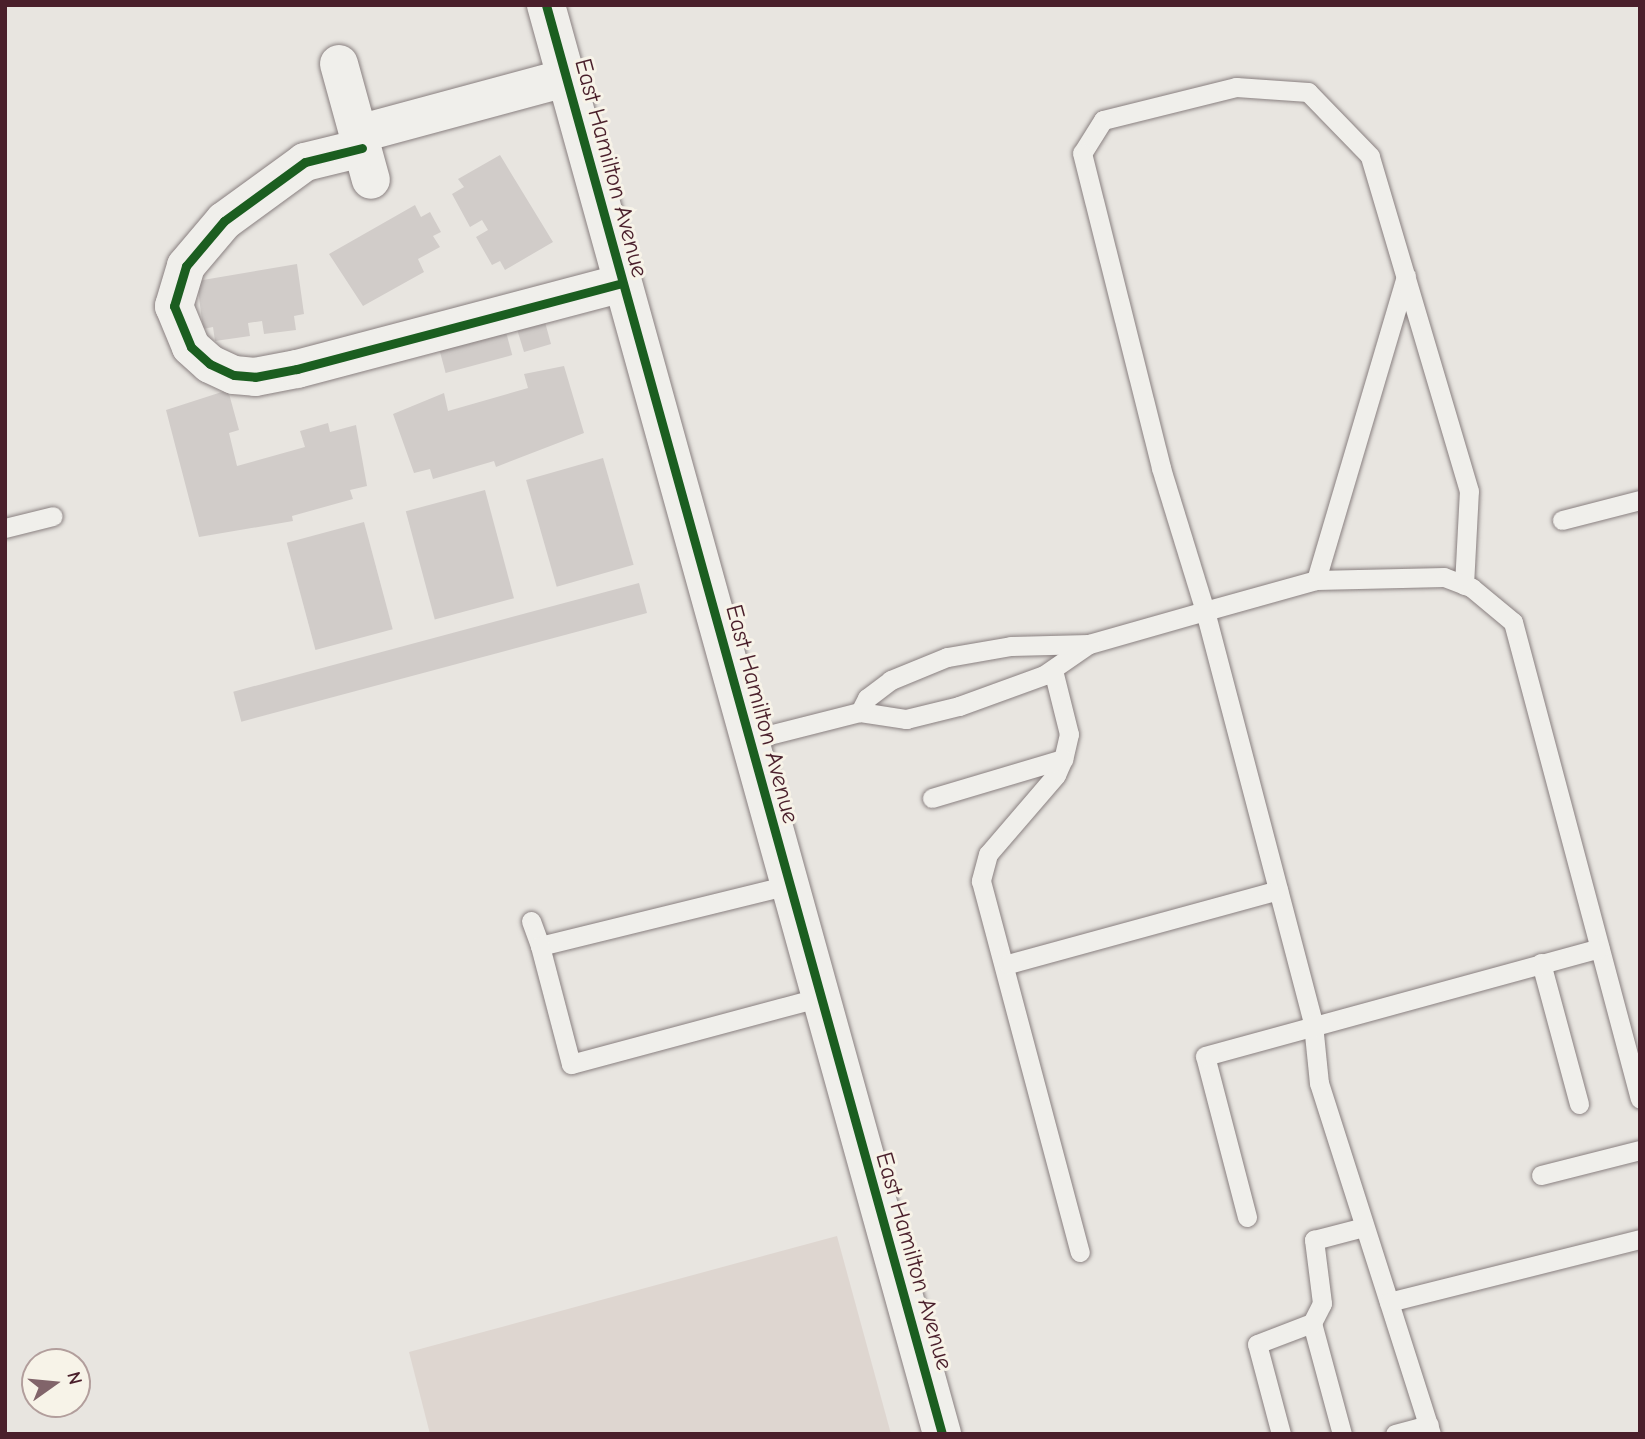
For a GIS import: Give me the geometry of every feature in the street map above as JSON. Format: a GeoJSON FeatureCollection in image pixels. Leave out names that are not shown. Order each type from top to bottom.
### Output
{"type":"FeatureCollection","features":[{"type":"Feature","properties":{"kind":"street","name":"East Hamilton Avenue"},"geometry":{"type":"LineString","coordinates":[[546,5],[942,1434]]}},
{"type":"Feature","properties":{"kind":"street"},"geometry":{"type":"LineString","coordinates":[[339,64],[364,154]]}},
{"type":"Feature","properties":{"kind":"street"},"geometry":{"type":"LineString","coordinates":[[566,78],[364,154],[304,162],[224,220],[186,266],[174,306],[191,347],[234,375],[255,377],[622,283]]}},
{"type":"Feature","properties":{"kind":"lane"},"geometry":{"type":"LineString","coordinates":[[1395,1434],[1430,1429],[1319,1083],[1313,1024],[1205,611],[1161,468],[1082,153],[1104,120],[1236,87],[1308,92],[1370,156],[1469,491],[1464,584]]}},
{"type":"Feature","properties":{"kind":"lane"},"geometry":{"type":"LineString","coordinates":[[1316,580],[1406,276]]}},
{"type":"Feature","properties":{"kind":"lane"},"geometry":{"type":"LineString","coordinates":[[1562,520],[1640,500]]}},
{"type":"Feature","properties":{"kind":"lane"},"geometry":{"type":"LineString","coordinates":[[5,528],[53,516]]}},
{"type":"Feature","properties":{"kind":"lane"},"geometry":{"type":"LineString","coordinates":[[860,712],[867,698],[891,680],[947,657],[1012,646],[1088,644],[1316,580],[1444,577],[1464,584],[1513,622],[1524,649],[1543,744],[1640,1098]]}},
{"type":"Feature","properties":{"kind":"lane"},"geometry":{"type":"LineString","coordinates":[[750,740],[860,712],[906,719],[1013,690],[1053,670],[1088,644]]}},
{"type":"Feature","properties":{"kind":"lane"},"geometry":{"type":"LineString","coordinates":[[1053,670],[1069,734],[1063,759],[981,866],[1080,1252]]}},
{"type":"Feature","properties":{"kind":"lane"},"geometry":{"type":"LineString","coordinates":[[932,798],[1063,759]]}},
{"type":"Feature","properties":{"kind":"lane"},"geometry":{"type":"LineString","coordinates":[[540,946],[789,885]]}},
{"type":"Feature","properties":{"kind":"lane"},"geometry":{"type":"LineString","coordinates":[[1008,964],[1278,890]]}},
{"type":"Feature","properties":{"kind":"lane"},"geometry":{"type":"LineString","coordinates":[[531,921],[571,1064],[821,997]]}},
{"type":"Feature","properties":{"kind":"lane"},"geometry":{"type":"LineString","coordinates":[[1247,1217],[1205,1056],[1313,1024],[1599,948]]}},
{"type":"Feature","properties":{"kind":"lane"},"geometry":{"type":"LineString","coordinates":[[1541,963],[1579,1104]]}},
{"type":"Feature","properties":{"kind":"lane"},"geometry":{"type":"LineString","coordinates":[[1541,1175],[1640,1150]]}},
{"type":"Feature","properties":{"kind":"lane"},"geometry":{"type":"LineString","coordinates":[[1342,1434],[1312,1323],[1322,1303],[1314,1240],[1364,1227]]}},
{"type":"Feature","properties":{"kind":"lane"},"geometry":{"type":"LineString","coordinates":[[1389,1302],[1640,1239]]}},
{"type":"Feature","properties":{"kind":"lane"},"geometry":{"type":"LineString","coordinates":[[1281,1434],[1257,1344],[1312,1323]]}},
{"type":"Feature","properties":{"kind":"shaded area"},"geometry":{"type":"Polygon","coordinates":[[[837,1236],[891,1434],[430,1434],[409,1352],[837,1236]]]}},
{"type":"Feature","properties":{"kind":"building"},"geometry":{"type":"Polygon","coordinates":[[[500,155],[553,242],[505,270],[500,261],[492,265],[476,237],[488,230],[482,220],[470,227],[452,194],[464,187],[458,179],[500,155]]]}},
{"type":"Feature","properties":{"kind":"building"},"geometry":{"type":"Polygon","coordinates":[[[415,205],[421,217],[430,212],[441,232],[433,236],[440,247],[418,259],[424,272],[363,306],[329,254],[415,205]]]}},
{"type":"Feature","properties":{"kind":"building"},"geometry":{"type":"Polygon","coordinates":[[[297,264],[304,314],[294,316],[296,330],[264,334],[262,321],[248,323],[250,336],[215,341],[213,327],[203,329],[197,281],[297,264]]]}},
{"type":"Feature","properties":{"kind":"building"},"geometry":{"type":"Polygon","coordinates":[[[545,322],[551,344],[524,352],[516,326],[545,322]]]}},
{"type":"Feature","properties":{"kind":"building"},"geometry":{"type":"Polygon","coordinates":[[[505,328],[512,355],[446,373],[438,346],[505,328]]]}},
{"type":"Feature","properties":{"kind":"building"},"geometry":{"type":"Polygon","coordinates":[[[564,366],[584,433],[496,467],[494,461],[433,479],[430,469],[414,473],[393,414],[444,393],[448,411],[528,388],[524,374],[564,366]]]}},
{"type":"Feature","properties":{"kind":"building"},"geometry":{"type":"Polygon","coordinates":[[[228,390],[239,430],[229,433],[237,466],[305,447],[300,431],[328,423],[330,432],[356,425],[367,486],[350,490],[353,499],[292,516],[293,521],[199,537],[166,410],[228,390]]]}},
{"type":"Feature","properties":{"kind":"building"},"geometry":{"type":"Polygon","coordinates":[[[603,458],[634,565],[557,587],[526,480],[603,458]]]}},
{"type":"Feature","properties":{"kind":"building"},"geometry":{"type":"Polygon","coordinates":[[[485,490],[514,598],[435,619],[406,511],[485,490]]]}},
{"type":"Feature","properties":{"kind":"building"},"geometry":{"type":"Polygon","coordinates":[[[364,522],[393,629],[315,650],[287,543],[364,522]]]}},
{"type":"Feature","properties":{"kind":"building"},"geometry":{"type":"Polygon","coordinates":[[[639,583],[647,613],[241,722],[233,692],[639,583]]]}},
{"type":"Feature","properties":{"kind":"cycle path"},"geometry":{"type":"LineString","coordinates":[[546,5],[942,1434]]}},
{"type":"Feature","properties":{"kind":"cycle path"},"geometry":{"type":"LineString","coordinates":[[362,148],[305,162],[224,221],[186,266],[174,306],[191,347],[210,364],[234,375],[255,377],[297,369],[622,283]]}}]}
